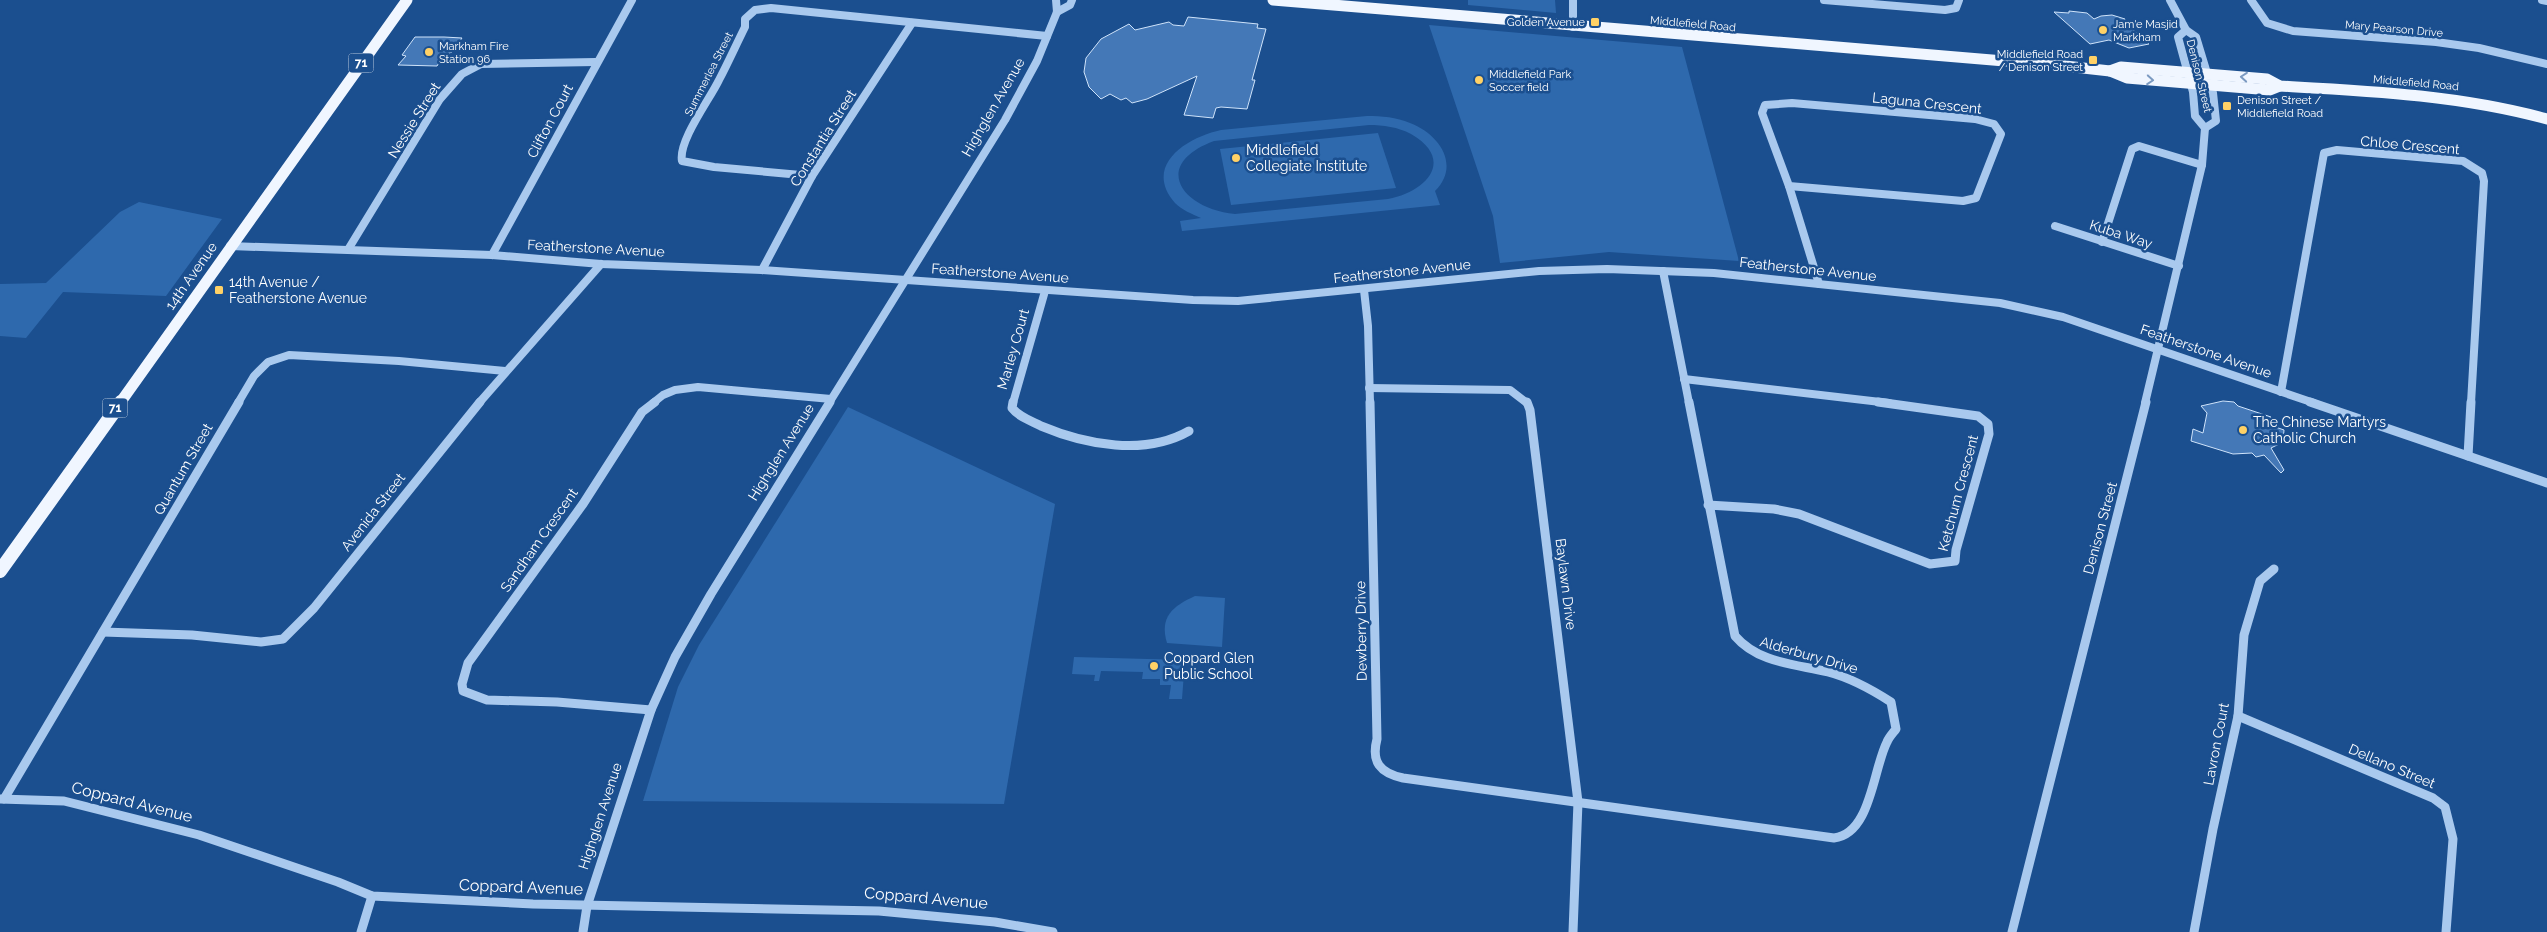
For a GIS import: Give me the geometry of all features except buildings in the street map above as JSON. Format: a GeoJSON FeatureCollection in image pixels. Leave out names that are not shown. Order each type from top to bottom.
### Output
{"type":"FeatureCollection","features":[{"type":"Feature","properties":{"kind":"main road","name":"14th Avenue"},"geometry":{"type":"LineString","coordinates":[[0,571],[407,0]]}},
{"type":"Feature","properties":{"kind":"main road","name":"Middlefield Road"},"geometry":{"type":"LineString","coordinates":[[1273,0],[1573,27],[2110,71],[2127,78],[2210,86],[2270,90],[2280,86]]}},
{"type":"Feature","properties":{"kind":"main road","name":"Middlefield Road"},"geometry":{"type":"LineString","coordinates":[[2110,71],[2121,67],[2188,72],[2266,79],[2280,86],[2476,101],[2547,120]]}},
{"type":"Feature","properties":{"kind":"street","name":"Clifton Court"},"geometry":{"type":"LineString","coordinates":[[492,255],[596,62],[632,0]]}},
{"type":"Feature","properties":{"kind":"street","name":"Highglen Avenue"},"geometry":{"type":"LineString","coordinates":[[584,932],[587,906],[651,710],[675,657],[710,594],[1005,120],[1037,61],[1057,12],[1056,0]]}},
{"type":"Feature","properties":{"kind":"street","name":"Highglen Avenue"},"geometry":{"type":"LineString","coordinates":[[1057,12],[1070,5],[1072,0]]}},
{"type":"Feature","properties":{"kind":"street"},"geometry":{"type":"LineString","coordinates":[[1573,27],[1574,0]]}},
{"type":"Feature","properties":{"kind":"street"},"geometry":{"type":"LineString","coordinates":[[1824,0],[1945,10],[1956,8],[1959,0]]}},
{"type":"Feature","properties":{"kind":"street","name":"Denison Street"},"geometry":{"type":"LineString","coordinates":[[2170,0],[2186,30],[2196,38],[2207,74],[2216,121],[2205,128]]}},
{"type":"Feature","properties":{"kind":"street","name":"Mary Pearson Drive"},"geometry":{"type":"LineString","coordinates":[[2251,0],[2267,23],[2293,31],[2436,42],[2479,48],[2547,64]]}},
{"type":"Feature","properties":{"kind":"street"},"geometry":{"type":"LineString","coordinates":[[2542,0],[2547,1]]}},
{"type":"Feature","properties":{"kind":"street","name":"Summerlea Street"},"geometry":{"type":"LineString","coordinates":[[812,176],[761,170],[711,168],[682,161],[681,156],[686,140],[720,80],[746,27],[745,19],[755,10],[771,8],[1047,36]]}},
{"type":"Feature","properties":{"kind":"street","name":"Constantia Street"},"geometry":{"type":"LineString","coordinates":[[762,270],[812,176],[912,23]]}},
{"type":"Feature","properties":{"kind":"street","name":"Denison Street"},"geometry":{"type":"LineString","coordinates":[[2012,932],[2179,266],[2202,165],[2205,128],[2195,116],[2191,84],[2178,37],[2186,30]]}},
{"type":"Feature","properties":{"kind":"street","name":"Nessie Street"},"geometry":{"type":"LineString","coordinates":[[349,248],[440,99],[462,74],[481,64],[596,62]]}},
{"type":"Feature","properties":{"kind":"street","name":"Laguna Crescent"},"geometry":{"type":"LineString","coordinates":[[1789,186],[1963,202],[1970,200],[1978,194],[2001,134],[1994,124],[1975,119],[1769,103],[1765,105],[1762,113],[1789,186],[1819,284]]}},
{"type":"Feature","properties":{"kind":"street"},"geometry":{"type":"LineString","coordinates":[[2102,242],[2132,149],[2139,146],[2202,165]]}},
{"type":"Feature","properties":{"kind":"street","name":"Chloe Crescent"},"geometry":{"type":"LineString","coordinates":[[2281,392],[2296,322],[2324,153],[2337,150],[2463,161],[2482,173],[2484,181],[2468,456]]}},
{"type":"Feature","properties":{"kind":"street","name":"Kuba Way"},"geometry":{"type":"LineString","coordinates":[[2055,226],[2179,266]]}},
{"type":"Feature","properties":{"kind":"street","name":"Featherstone Avenue"},"geometry":{"type":"LineString","coordinates":[[230,246],[349,248],[492,255],[600,264],[762,270],[1045,290],[1238,301],[1364,290],[1539,271],[1607,269],[1714,273],[2000,303],[2036,309],[2547,483]]}},
{"type":"Feature","properties":{"kind":"street","name":"Avenida Street"},"geometry":{"type":"LineString","coordinates":[[103,632],[192,635],[261,642],[283,638],[314,608],[505,371],[600,264]]}},
{"type":"Feature","properties":{"kind":"street","name":"Alderbury Drive"},"geometry":{"type":"LineString","coordinates":[[1578,802],[1834,838],[1844,837],[1852,831],[1862,817],[1887,742],[1896,729],[1891,702],[1871,689],[1840,676],[1759,656],[1740,644],[1734,636],[1728,596],[1708,505],[1663,271]]}},
{"type":"Feature","properties":{"kind":"street","name":"Marley Court"},"geometry":{"type":"LineString","coordinates":[[1045,290],[1013,400],[1012,408],[1016,413],[1059,432],[1106,444],[1170,441],[1189,431]]}},
{"type":"Feature","properties":{"kind":"street","name":"Dewberry Drive"},"geometry":{"type":"LineString","coordinates":[[1364,290],[1368,326],[1377,740],[1373,751],[1378,766],[1387,775],[1403,778],[1578,802]]}},
{"type":"Feature","properties":{"kind":"street","name":"Quantum Street"},"geometry":{"type":"LineString","coordinates":[[2,799],[254,376],[268,362],[289,355],[399,361],[505,371]]}},
{"type":"Feature","properties":{"kind":"street","name":"Ketchum Crescent"},"geometry":{"type":"LineString","coordinates":[[1684,379],[1948,410],[1978,416],[1988,424],[1989,434],[1954,561],[1930,564],[1799,514],[1774,509],[1708,505]]}},
{"type":"Feature","properties":{"kind":"street","name":"Sandham Crescent"},"geometry":{"type":"LineString","coordinates":[[651,710],[557,702],[487,700],[463,691],[462,684],[468,663],[583,504],[642,412],[654,401],[675,390],[698,387],[831,399]]}},
{"type":"Feature","properties":{"kind":"street","name":"Baylawn Drive"},"geometry":{"type":"LineString","coordinates":[[1369,388],[1510,390],[1524,397],[1530,407],[1531,430],[1578,802],[1573,932]]}},
{"type":"Feature","properties":{"kind":"street","name":"Lavron Court"},"geometry":{"type":"LineString","coordinates":[[2194,932],[2213,829],[2238,716],[2244,634],[2260,581],[2274,569]]}},
{"type":"Feature","properties":{"kind":"street","name":"Dellano Street"},"geometry":{"type":"LineString","coordinates":[[2238,716],[2434,798],[2445,807],[2453,839],[2446,932]]}},
{"type":"Feature","properties":{"kind":"street","name":"Coppard Avenue"},"geometry":{"type":"LineString","coordinates":[[2,799],[64,801],[181,830],[338,882],[372,896],[587,906],[859,908],[980,919],[1054,932]]}},
{"type":"Feature","properties":{"kind":"street"},"geometry":{"type":"LineString","coordinates":[[362,932],[372,896]]}},
{"type":"Feature","properties":{"kind":"shaded area"},"geometry":{"type":"Polygon","coordinates":[[[1468,0],[1555,0],[1556,13],[1468,5],[1468,0]]]}},
{"type":"Feature","properties":{"kind":"shaded area"},"geometry":{"type":"Polygon","coordinates":[[[1429,25],[1682,47],[1739,261],[1609,252],[1500,263],[1493,216],[1429,25]]]}},
{"type":"Feature","properties":{"kind":"shaded area"},"geometry":{"type":"Polygon","coordinates":[[[1367,116],[1389,117],[1405,121],[1430,135],[1438,142],[1443,151],[1446,171],[1443,181],[1435,191],[1440,205],[1182,231],[1180,221],[1201,218],[1184,210],[1175,203],[1166,189],[1164,177],[1166,165],[1183,146],[1195,139],[1221,130],[1367,116]],[[1369,125],[1214,141],[1194,151],[1183,162],[1179,173],[1181,185],[1188,195],[1200,204],[1235,214],[1388,199],[1414,190],[1424,182],[1431,174],[1434,164],[1432,154],[1424,144],[1411,134],[1396,128],[1369,125]]]}},
{"type":"Feature","properties":{"kind":"shaded area"},"geometry":{"type":"Polygon","coordinates":[[[1378,133],[1396,188],[1231,205],[1220,149],[1378,133]]]}},
{"type":"Feature","properties":{"kind":"shaded area"},"geometry":{"type":"Polygon","coordinates":[[[139,202],[222,219],[166,296],[63,292],[26,338],[0,336],[0,284],[46,283],[120,212],[139,202]]]}},
{"type":"Feature","properties":{"kind":"shaded area"},"geometry":{"type":"Polygon","coordinates":[[[848,407],[1055,504],[1004,804],[643,801],[678,687],[699,645],[848,407]]]}},
{"type":"Feature","properties":{"kind":"shaded area"},"geometry":{"type":"Polygon","coordinates":[[[1195,596],[1225,598],[1222,647],[1167,643],[1165,626],[1167,619],[1174,608],[1195,596]]]}},
{"type":"Feature","properties":{"kind":"shaded area"},"geometry":{"type":"Polygon","coordinates":[[[1074,657],[1185,660],[1182,699],[1169,699],[1171,685],[1160,685],[1160,679],[1142,679],[1143,672],[1101,671],[1099,681],[1094,681],[1095,675],[1072,674],[1074,657]]]}},
{"type":"Feature","properties":{"kind":"place","name":"Golden Avenue"},"geometry":{"type":"Point","coordinates":[1595,22]}},
{"type":"Feature","properties":{"kind":"place","name":"Jam'e Masjid Markham"},"geometry":{"type":"Point","coordinates":[2103,30]}},
{"type":"Feature","properties":{"kind":"place","name":"Markham Fire Station 96"},"geometry":{"type":"Point","coordinates":[429,52]}},
{"type":"Feature","properties":{"kind":"place","name":"Middlefield Road / Denison Street"},"geometry":{"type":"Point","coordinates":[2093,60]}},
{"type":"Feature","properties":{"kind":"place","name":"Middlefield Park Soccer field"},"geometry":{"type":"Point","coordinates":[1479,80]}},
{"type":"Feature","properties":{"kind":"place","name":"Denison Street / Middlefield Road"},"geometry":{"type":"Point","coordinates":[2227,106]}},
{"type":"Feature","properties":{"kind":"place","name":"Middlefield Collegiate Institute"},"geometry":{"type":"Point","coordinates":[1236,158]}},
{"type":"Feature","properties":{"kind":"place","name":"14th Avenue / Featherstone Avenue"},"geometry":{"type":"Point","coordinates":[219,290]}},
{"type":"Feature","properties":{"kind":"place","name":"The Chinese Martyrs Catholic Church"},"geometry":{"type":"Point","coordinates":[2243,430]}},
{"type":"Feature","properties":{"kind":"place","name":"Coppard Glen Public School"},"geometry":{"type":"Point","coordinates":[1154,666]}}]}
